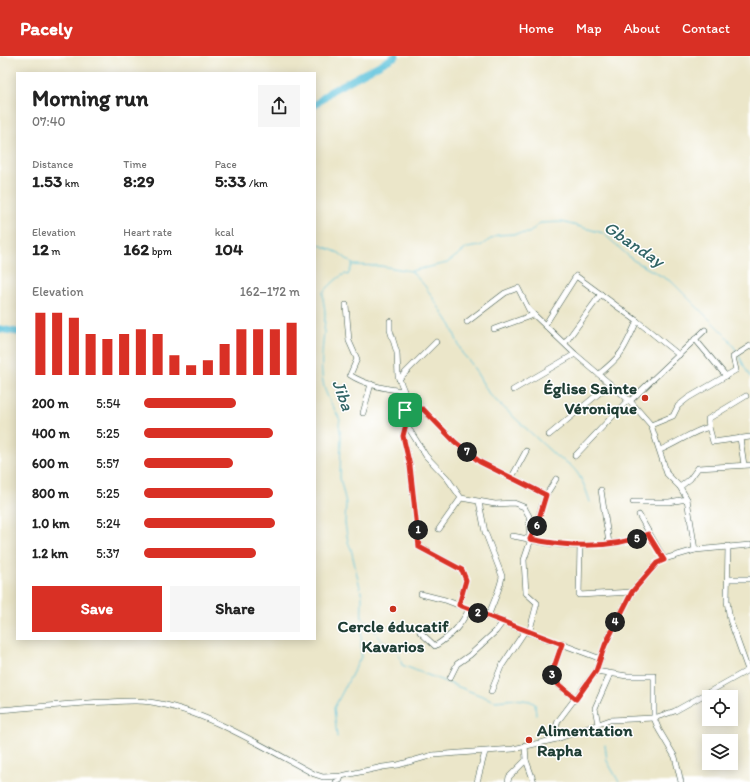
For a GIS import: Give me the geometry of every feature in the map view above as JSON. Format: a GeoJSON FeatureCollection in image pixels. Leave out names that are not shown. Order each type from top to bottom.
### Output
{"type":"FeatureCollection","features":[{"type":"Feature","properties":{"kind":"street"},"geometry":{"type":"LineString","coordinates":[[545,325],[576,276],[678,355]]}},
{"type":"Feature","properties":{"kind":"street"},"geometry":{"type":"LineString","coordinates":[[467,322],[505,293],[518,288],[529,310],[575,354],[629,401],[651,425],[667,474],[680,487],[687,499],[695,550]]}},
{"type":"Feature","properties":{"kind":"street"},"geometry":{"type":"LineString","coordinates":[[565,343],[601,294]]}},
{"type":"Feature","properties":{"kind":"street"},"geometry":{"type":"LineString","coordinates":[[346,305],[349,341],[357,359],[350,375],[371,384],[404,391]]}},
{"type":"Feature","properties":{"kind":"street"},"geometry":{"type":"LineString","coordinates":[[494,329],[533,314]]}},
{"type":"Feature","properties":{"kind":"street"},"geometry":{"type":"LineString","coordinates":[[390,321],[390,330],[397,353],[399,379],[404,391],[406,424],[403,436],[410,466],[419,547],[462,570],[466,580],[459,605]]}},
{"type":"Feature","properties":{"kind":"street"},"geometry":{"type":"LineString","coordinates":[[599,374],[617,360],[623,352],[636,321]]}},
{"type":"Feature","properties":{"kind":"street"},"geometry":{"type":"LineString","coordinates":[[575,456],[629,401],[705,330]]}},
{"type":"Feature","properties":{"kind":"street"},"geometry":{"type":"LineString","coordinates":[[695,339],[726,376]]}},
{"type":"Feature","properties":{"kind":"street"},"geometry":{"type":"LineString","coordinates":[[399,379],[436,342]]}},
{"type":"Feature","properties":{"kind":"street"},"geometry":{"type":"LineString","coordinates":[[651,425],[673,416],[678,406],[688,398],[736,370],[733,357],[750,346]]}},
{"type":"Feature","properties":{"kind":"street"},"geometry":{"type":"LineString","coordinates":[[513,390],[575,354]]}},
{"type":"Feature","properties":{"kind":"street"},"geometry":{"type":"LineString","coordinates":[[363,413],[371,384]]}},
{"type":"Feature","properties":{"kind":"street"},"geometry":{"type":"LineString","coordinates":[[549,435],[610,384]]}},
{"type":"Feature","properties":{"kind":"street"},"geometry":{"type":"LineString","coordinates":[[746,396],[708,419],[712,442],[750,437]]}},
{"type":"Feature","properties":{"kind":"street"},"geometry":{"type":"LineString","coordinates":[[405,410],[423,409],[455,442],[480,462],[546,495]]}},
{"type":"Feature","properties":{"kind":"street"},"geometry":{"type":"LineString","coordinates":[[406,424],[426,456],[447,478],[461,498],[479,502],[514,503],[524,507],[529,516],[530,539]]}},
{"type":"Feature","properties":{"kind":"street"},"geometry":{"type":"LineString","coordinates":[[660,450],[682,440],[698,430],[709,427]]}},
{"type":"Feature","properties":{"kind":"street"},"geometry":{"type":"LineString","coordinates":[[680,487],[690,479],[698,468],[742,467],[747,465],[740,438]]}},
{"type":"Feature","properties":{"kind":"street"},"geometry":{"type":"LineString","coordinates":[[512,477],[526,451]]}},
{"type":"Feature","properties":{"kind":"street"},"geometry":{"type":"LineString","coordinates":[[491,692],[501,667],[527,632],[538,602],[526,594],[524,560],[546,495],[556,479]]}},
{"type":"Feature","properties":{"kind":"street"},"geometry":{"type":"LineString","coordinates":[[601,490],[609,543]]}},
{"type":"Feature","properties":{"kind":"street"},"geometry":{"type":"LineString","coordinates":[[439,529],[461,498]]}},
{"type":"Feature","properties":{"kind":"street"},"geometry":{"type":"LineString","coordinates":[[633,502],[669,502],[687,499]]}},
{"type":"Feature","properties":{"kind":"street"},"geometry":{"type":"LineString","coordinates":[[479,502],[485,532],[502,576],[501,583],[488,617]]}},
{"type":"Feature","properties":{"kind":"street"},"geometry":{"type":"LineString","coordinates":[[639,515],[648,534],[664,560]]}},
{"type":"Feature","properties":{"kind":"street"},"geometry":{"type":"LineString","coordinates":[[512,536],[554,544],[580,545],[633,541],[648,534]]}},
{"type":"Feature","properties":{"kind":"street"},"geometry":{"type":"LineString","coordinates":[[580,545],[578,595],[632,592]]}},
{"type":"Feature","properties":{"kind":"street"},"geometry":{"type":"LineString","coordinates":[[558,739],[555,730],[558,721],[596,671],[615,622],[632,592],[657,563],[695,550],[750,545]]}},
{"type":"Feature","properties":{"kind":"street"},"geometry":{"type":"LineString","coordinates":[[0,710],[97,702],[139,702],[162,704],[195,715],[236,732],[314,774],[323,777],[341,776],[398,765],[433,755],[513,749],[525,745],[558,739],[610,720],[654,718],[675,711],[749,669],[730,620],[727,601],[728,546]]}},
{"type":"Feature","properties":{"kind":"street"},"geometry":{"type":"LineString","coordinates":[[728,579],[750,579]]}},
{"type":"Feature","properties":{"kind":"street"},"geometry":{"type":"LineString","coordinates":[[421,594],[459,605],[502,623],[600,659]]}},
{"type":"Feature","properties":{"kind":"street"},"geometry":{"type":"LineString","coordinates":[[420,632],[435,646],[461,625],[469,609]]}},
{"type":"Feature","properties":{"kind":"street"},"geometry":{"type":"LineString","coordinates":[[450,678],[457,664],[491,636],[502,623]]}},
{"type":"Feature","properties":{"kind":"street"},"geometry":{"type":"LineString","coordinates":[[562,644],[552,673],[553,680],[576,699]]}},
{"type":"Feature","properties":{"kind":"street"},"geometry":{"type":"LineString","coordinates":[[596,671],[638,677],[654,676],[654,718],[675,757],[681,782]]}},
{"type":"Feature","properties":{"kind":"street"},"geometry":{"type":"LineString","coordinates":[[598,724],[595,708],[610,674]]}},
{"type":"Feature","properties":{"kind":"street"},"geometry":{"type":"LineString","coordinates":[[525,745],[526,760],[534,782]]}},
{"type":"Feature","properties":{"kind":"street"},"geometry":{"type":"LineString","coordinates":[[477,782],[485,752]]}},
{"type":"Feature","properties":{"kind":"street"},"geometry":{"type":"LineString","coordinates":[[508,782],[509,777],[526,760]]}},
{"type":"Feature","properties":{"kind":"street"},"geometry":{"type":"LineString","coordinates":[[336,782],[340,780],[341,776]]}},
{"type":"Feature","properties":{"kind":"waterway"},"geometry":{"type":"LineString","coordinates":[[316,104],[331,91],[396,56]]}},
{"type":"Feature","properties":{"kind":"waterway","name":"Gbanday"},"geometry":{"type":"LineString","coordinates":[[354,265],[381,266],[411,271],[447,263],[467,248],[480,246],[497,235],[529,233],[540,223],[562,222],[603,233],[633,260],[672,282],[729,339],[737,352]]}},
{"type":"Feature","properties":{"kind":"waterway","name":"Jiba"},"geometry":{"type":"LineString","coordinates":[[316,243],[339,253],[353,264],[348,275],[345,274],[336,280],[323,292],[325,322],[322,378],[326,392],[340,420],[340,478],[346,503],[345,523],[348,542],[362,596],[361,657],[334,708],[337,737]]}},
{"type":"Feature","properties":{"kind":"waterway"},"geometry":{"type":"LineString","coordinates":[[412,272],[425,286],[451,326],[462,353],[471,363],[489,394],[558,458],[565,461],[575,470],[583,482],[590,502]]}},
{"type":"Feature","properties":{"kind":"waterway"},"geometry":{"type":"LineString","coordinates":[[0,329],[16,332]]}},
{"type":"Feature","properties":{"kind":"waterway","name":"Gbanday"},"geometry":{"type":"LineString","coordinates":[[739,356],[750,377]]}},
{"type":"Feature","properties":{"kind":"waterway"},"geometry":{"type":"LineString","coordinates":[[361,616],[372,626],[381,640],[393,646],[399,654],[402,665],[495,701],[516,699],[530,701],[535,704],[536,715]]}},
{"type":"Feature","properties":{"kind":"waterway"},"geometry":{"type":"LineString","coordinates":[[605,745],[607,761],[619,782]]}},
{"type":"Feature","properties":{"kind":"place","name":"Église Sainte Véronique"},"geometry":{"type":"Point","coordinates":[645,398]}},
{"type":"Feature","properties":{"kind":"place","name":"Cercle éducatif Kavarios"},"geometry":{"type":"Point","coordinates":[393,609]}},
{"type":"Feature","properties":{"kind":"place","name":"Alimentation Rapha"},"geometry":{"type":"Point","coordinates":[529,740]}},
{"type":"Feature","properties":{"kind":"route"},"geometry":{"type":"LineString","coordinates":[[423,409],[455,442],[480,462],[546,495],[537,525],[530,539],[554,544],[580,545],[633,541],[648,534],[664,560],[657,563],[632,592],[615,622],[596,671],[576,699],[553,680],[552,673],[562,644],[502,623],[459,605],[466,580],[462,570],[431,552],[419,547],[420,538],[416,524],[415,499],[410,466],[403,436],[406,424],[405,410],[423,409]]}}]}
